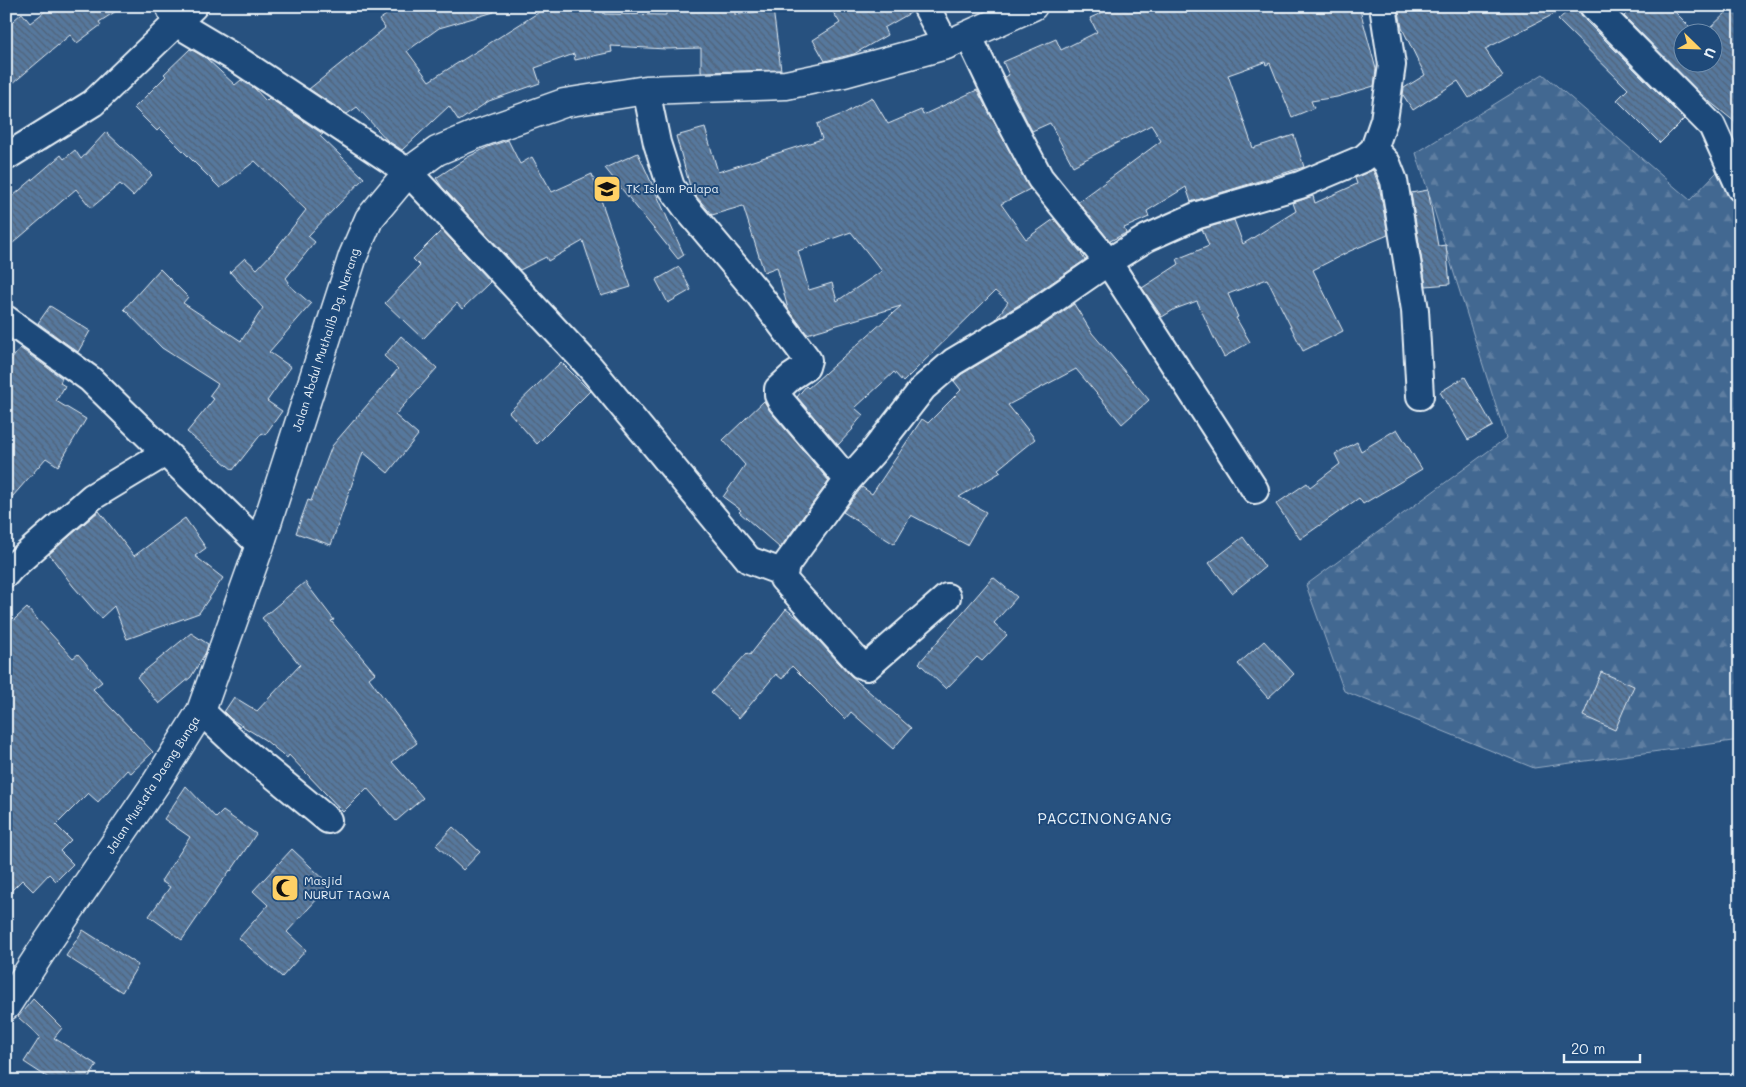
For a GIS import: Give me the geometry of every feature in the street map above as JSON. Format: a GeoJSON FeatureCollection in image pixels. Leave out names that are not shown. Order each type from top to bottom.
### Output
{"type":"FeatureCollection","features":[{"type":"Feature","properties":{"kind":"main road","name":"Jalan Abdul Muthalib Dg. Narang"},"geometry":{"type":"LineString","coordinates":[[260,544],[352,256],[369,219],[408,172],[437,151],[476,134],[564,103],[646,90],[786,86],[844,73],[957,40],[1033,6]]}},
{"type":"Feature","properties":{"kind":"main road","name":"Jalan Mustafa Daeng Bunga"},"geometry":{"type":"LineString","coordinates":[[6,1006],[156,783],[200,711],[260,544]]}},
{"type":"Feature","properties":{"kind":"street"},"geometry":{"type":"LineString","coordinates":[[926,6],[957,40],[998,100],[1040,178],[1108,262],[1255,490]]}},
{"type":"Feature","properties":{"kind":"street"},"geometry":{"type":"LineString","coordinates":[[946,598],[867,667],[861,665],[783,579],[786,565],[848,480],[874,451],[923,388],[952,362],[1030,316],[1108,262],[1148,238],[1198,215],[1300,185],[1364,158],[1374,149],[1384,120],[1392,66],[1383,6]]}},
{"type":"Feature","properties":{"kind":"street"},"geometry":{"type":"LineString","coordinates":[[1593,6],[1712,126],[1740,188]]}},
{"type":"Feature","properties":{"kind":"street"},"geometry":{"type":"LineString","coordinates":[[6,157],[93,103],[180,12],[240,61],[408,172],[590,367],[749,560],[784,573]]}},
{"type":"Feature","properties":{"kind":"street"},"geometry":{"type":"LineString","coordinates":[[646,90],[657,143],[671,187],[687,209],[757,292],[808,360],[806,367],[778,389],[778,395],[848,480]]}},
{"type":"Feature","properties":{"kind":"street"},"geometry":{"type":"LineString","coordinates":[[1374,149],[1387,163],[1394,180],[1415,310],[1420,396]]}},
{"type":"Feature","properties":{"kind":"street"},"geometry":{"type":"LineString","coordinates":[[6,319],[90,379],[260,544]]}},
{"type":"Feature","properties":{"kind":"street"},"geometry":{"type":"LineString","coordinates":[[6,574],[92,496],[165,453]]}},
{"type":"Feature","properties":{"kind":"street"},"geometry":{"type":"LineString","coordinates":[[200,711],[328,820]]}},
{"type":"Feature","properties":{"kind":"green space"},"geometry":{"type":"Polygon","coordinates":[[[1543,74],[1690,200],[1740,148],[1740,740],[1534,768],[1344,691],[1306,585],[1506,438],[1416,153],[1543,74]]]}},
{"type":"Feature","properties":{"kind":"building"},"geometry":{"type":"Polygon","coordinates":[[[52,6],[124,6],[99,22],[101,25],[77,43],[70,35],[6,89],[6,27],[22,13],[30,23],[52,6]]]}},
{"type":"Feature","properties":{"kind":"building"},"geometry":{"type":"Polygon","coordinates":[[[399,6],[494,6],[494,12],[439,28],[407,51],[429,81],[549,6],[603,6],[604,14],[666,15],[666,10],[703,9],[703,6],[735,6],[735,15],[773,9],[781,70],[701,72],[701,48],[666,49],[611,46],[612,52],[575,60],[574,54],[535,68],[540,83],[489,101],[459,121],[449,106],[402,150],[388,141],[357,107],[347,114],[309,89],[385,28],[379,20],[399,6]]]}},
{"type":"Feature","properties":{"kind":"building"},"geometry":{"type":"Polygon","coordinates":[[[829,6],[911,6],[912,12],[884,28],[887,35],[854,54],[825,61],[813,40],[840,23],[829,6]]]}},
{"type":"Feature","properties":{"kind":"building"},"geometry":{"type":"Polygon","coordinates":[[[1117,6],[1359,6],[1376,69],[1374,86],[1337,97],[1311,101],[1314,108],[1292,117],[1270,63],[1266,65],[1265,62],[1228,75],[1253,148],[1294,135],[1304,167],[1191,202],[1186,187],[1147,211],[1149,217],[1124,228],[1126,233],[1110,241],[1078,202],[1161,141],[1151,125],[1073,166],[1050,123],[1032,131],[1005,77],[1009,75],[1003,62],[1056,39],[1061,50],[1097,32],[1090,18],[1117,6]]]}},
{"type":"Feature","properties":{"kind":"building"},"geometry":{"type":"Polygon","coordinates":[[[1398,6],[1570,6],[1485,49],[1503,76],[1469,98],[1458,81],[1413,110],[1403,95],[1404,88],[1425,75],[1402,28],[1398,6]]]}},
{"type":"Feature","properties":{"kind":"building"},"geometry":{"type":"Polygon","coordinates":[[[1573,6],[1578,6],[1582,17],[1684,119],[1660,143],[1617,100],[1628,89],[1558,20],[1573,6]]]}},
{"type":"Feature","properties":{"kind":"building"},"geometry":{"type":"Polygon","coordinates":[[[1634,6],[1669,6],[1685,22],[1674,22],[1674,67],[1624,16],[1634,6]]]}},
{"type":"Feature","properties":{"kind":"building"},"geometry":{"type":"Polygon","coordinates":[[[1733,6],[1740,6],[1740,126],[1705,98],[1679,72],[1724,72],[1724,22],[1716,22],[1733,6]]]}},
{"type":"Feature","properties":{"kind":"building"},"geometry":{"type":"Polygon","coordinates":[[[190,49],[206,58],[235,85],[241,80],[254,88],[266,101],[269,98],[323,134],[320,136],[364,178],[308,236],[315,242],[286,278],[289,282],[288,284],[311,304],[269,352],[291,367],[267,401],[282,411],[265,435],[262,433],[233,470],[187,432],[214,399],[209,396],[218,384],[162,348],[124,309],[160,269],[188,297],[183,303],[241,341],[263,308],[230,272],[245,258],[257,269],[274,251],[306,210],[255,161],[220,188],[160,128],[157,131],[134,108],[166,76],[164,74],[190,49]]]}},
{"type":"Feature","properties":{"kind":"building"},"geometry":{"type":"Polygon","coordinates":[[[977,90],[1030,189],[1001,204],[1026,239],[1054,219],[1085,260],[996,319],[1008,302],[995,291],[903,382],[894,372],[855,408],[863,415],[838,445],[797,397],[806,386],[808,388],[901,306],[807,334],[788,309],[777,267],[764,272],[743,206],[712,215],[691,190],[676,136],[705,128],[718,172],[822,139],[817,124],[845,113],[872,97],[888,124],[921,110],[923,115],[977,90]],[[851,232],[798,251],[809,290],[832,283],[837,301],[882,271],[851,232]]]}},
{"type":"Feature","properties":{"kind":"building"},"geometry":{"type":"Polygon","coordinates":[[[106,132],[152,175],[133,196],[120,184],[91,208],[76,189],[6,249],[6,202],[61,155],[64,159],[75,150],[81,159],[106,132]]]}},
{"type":"Feature","properties":{"kind":"building"},"geometry":{"type":"Polygon","coordinates":[[[508,140],[520,164],[532,157],[552,192],[592,174],[631,287],[601,296],[583,241],[548,261],[546,257],[520,270],[442,187],[436,178],[468,157],[508,140]]]}},
{"type":"Feature","properties":{"kind":"building"},"geometry":{"type":"Polygon","coordinates":[[[638,153],[684,255],[678,259],[605,168],[638,153]]]}},
{"type":"Feature","properties":{"kind":"building"},"geometry":{"type":"Polygon","coordinates":[[[1373,170],[1379,185],[1388,235],[1350,251],[1313,270],[1343,331],[1303,351],[1267,279],[1228,294],[1238,317],[1236,318],[1250,342],[1224,357],[1197,301],[1175,309],[1162,317],[1142,288],[1179,264],[1177,259],[1209,246],[1202,229],[1234,220],[1243,244],[1296,211],[1293,203],[1313,196],[1315,203],[1357,184],[1355,178],[1373,170]]]}},
{"type":"Feature","properties":{"kind":"building"},"geometry":{"type":"Polygon","coordinates":[[[1428,190],[1438,246],[1446,245],[1450,284],[1426,286],[1411,193],[1428,190]]]}},
{"type":"Feature","properties":{"kind":"building"},"geometry":{"type":"Polygon","coordinates":[[[442,230],[490,282],[462,309],[457,303],[423,339],[385,303],[420,266],[413,259],[442,230]]]}},
{"type":"Feature","properties":{"kind":"building"},"geometry":{"type":"Polygon","coordinates":[[[679,267],[691,290],[668,303],[656,280],[679,267]]]}},
{"type":"Feature","properties":{"kind":"building"},"geometry":{"type":"Polygon","coordinates":[[[1074,304],[1092,333],[1149,400],[1122,424],[1076,369],[1008,405],[1035,439],[998,469],[1001,472],[959,497],[986,512],[967,545],[911,515],[894,544],[843,512],[862,487],[872,494],[922,419],[928,423],[961,390],[954,381],[962,374],[1038,329],[1074,304]]]}},
{"type":"Feature","properties":{"kind":"building"},"geometry":{"type":"Polygon","coordinates":[[[50,306],[90,331],[78,352],[38,323],[50,306]]]}},
{"type":"Feature","properties":{"kind":"building"},"geometry":{"type":"Polygon","coordinates":[[[401,336],[437,368],[395,415],[418,435],[388,473],[363,452],[331,545],[296,533],[308,500],[311,501],[332,446],[398,369],[384,356],[401,336]]]}},
{"type":"Feature","properties":{"kind":"building"},"geometry":{"type":"Polygon","coordinates":[[[20,348],[62,378],[60,383],[65,386],[56,401],[86,419],[58,466],[46,458],[6,504],[6,367],[20,348]]]}},
{"type":"Feature","properties":{"kind":"building"},"geometry":{"type":"Polygon","coordinates":[[[561,362],[590,391],[537,444],[509,412],[561,362]]]}},
{"type":"Feature","properties":{"kind":"building"},"geometry":{"type":"Polygon","coordinates":[[[1465,377],[1493,426],[1468,440],[1440,392],[1465,377]]]}},
{"type":"Feature","properties":{"kind":"building"},"geometry":{"type":"Polygon","coordinates":[[[764,401],[770,411],[829,481],[780,548],[739,512],[741,510],[723,497],[745,465],[723,440],[764,401]]]}},
{"type":"Feature","properties":{"kind":"building"},"geometry":{"type":"Polygon","coordinates":[[[1397,429],[1422,469],[1363,504],[1359,498],[1300,539],[1276,504],[1307,483],[1310,487],[1340,464],[1335,454],[1357,442],[1361,451],[1397,429]]]}},
{"type":"Feature","properties":{"kind":"building"},"geometry":{"type":"Polygon","coordinates":[[[99,511],[134,556],[185,518],[206,548],[195,556],[223,578],[199,613],[127,639],[114,606],[101,618],[73,586],[49,554],[99,511]]]}},
{"type":"Feature","properties":{"kind":"building"},"geometry":{"type":"Polygon","coordinates":[[[1243,537],[1265,567],[1232,593],[1209,563],[1243,537]]]}},
{"type":"Feature","properties":{"kind":"building"},"geometry":{"type":"Polygon","coordinates":[[[993,577],[1017,597],[994,623],[1007,635],[982,661],[977,657],[946,689],[919,663],[993,577]]]}},
{"type":"Feature","properties":{"kind":"building"},"geometry":{"type":"Polygon","coordinates":[[[305,582],[334,620],[331,621],[375,673],[369,678],[417,743],[392,762],[423,798],[396,821],[367,788],[343,812],[289,755],[287,758],[265,740],[231,719],[224,712],[234,697],[257,711],[300,665],[262,618],[305,582]]]}},
{"type":"Feature","properties":{"kind":"building"},"geometry":{"type":"Polygon","coordinates":[[[27,608],[73,658],[78,654],[102,682],[93,689],[153,752],[131,773],[127,770],[98,802],[88,793],[56,825],[71,840],[60,851],[73,864],[56,881],[49,874],[33,891],[22,880],[6,896],[6,627],[27,608]]]}},
{"type":"Feature","properties":{"kind":"building"},"geometry":{"type":"Polygon","coordinates":[[[786,609],[799,619],[850,675],[911,728],[893,749],[851,712],[845,719],[792,666],[782,679],[776,674],[739,718],[711,693],[747,653],[750,655],[786,609]]]}},
{"type":"Feature","properties":{"kind":"building"},"geometry":{"type":"Polygon","coordinates":[[[191,633],[208,644],[206,652],[191,677],[159,704],[137,677],[191,633]]]}},
{"type":"Feature","properties":{"kind":"building"},"geometry":{"type":"Polygon","coordinates":[[[1264,641],[1294,674],[1268,698],[1238,664],[1264,641]]]}},
{"type":"Feature","properties":{"kind":"building"},"geometry":{"type":"Polygon","coordinates":[[[1601,672],[1634,686],[1615,730],[1583,716],[1601,672]]]}},
{"type":"Feature","properties":{"kind":"building"},"geometry":{"type":"Polygon","coordinates":[[[186,786],[216,818],[223,811],[256,834],[182,940],[149,916],[170,887],[161,881],[190,837],[164,819],[186,786]]]}},
{"type":"Feature","properties":{"kind":"building"},"geometry":{"type":"Polygon","coordinates":[[[453,827],[480,852],[463,870],[436,845],[453,827]]]}},
{"type":"Feature","properties":{"kind":"building"},"geometry":{"type":"Polygon","coordinates":[[[292,849],[330,885],[287,932],[306,950],[282,977],[239,938],[268,905],[253,891],[292,849]]]}},
{"type":"Feature","properties":{"kind":"building"},"geometry":{"type":"Polygon","coordinates":[[[83,930],[138,965],[122,992],[66,956],[83,930]]]}},
{"type":"Feature","properties":{"kind":"building"},"geometry":{"type":"Polygon","coordinates":[[[33,999],[62,1028],[54,1038],[97,1065],[87,1081],[53,1081],[24,1062],[40,1037],[18,1017],[33,999]]]}},
{"type":"Feature","properties":{"kind":"place","name":"TK Islam Palapa"},"geometry":{"type":"Point","coordinates":[607,189]}},
{"type":"Feature","properties":{"kind":"place","name":"Masjid NURUT TAQWA"},"geometry":{"type":"Point","coordinates":[285,888]}},
{"type":"Feature","properties":{"kind":"district","name":"PACCINONGANG"},"geometry":{"type":"Point","coordinates":[1105,819]}}]}
